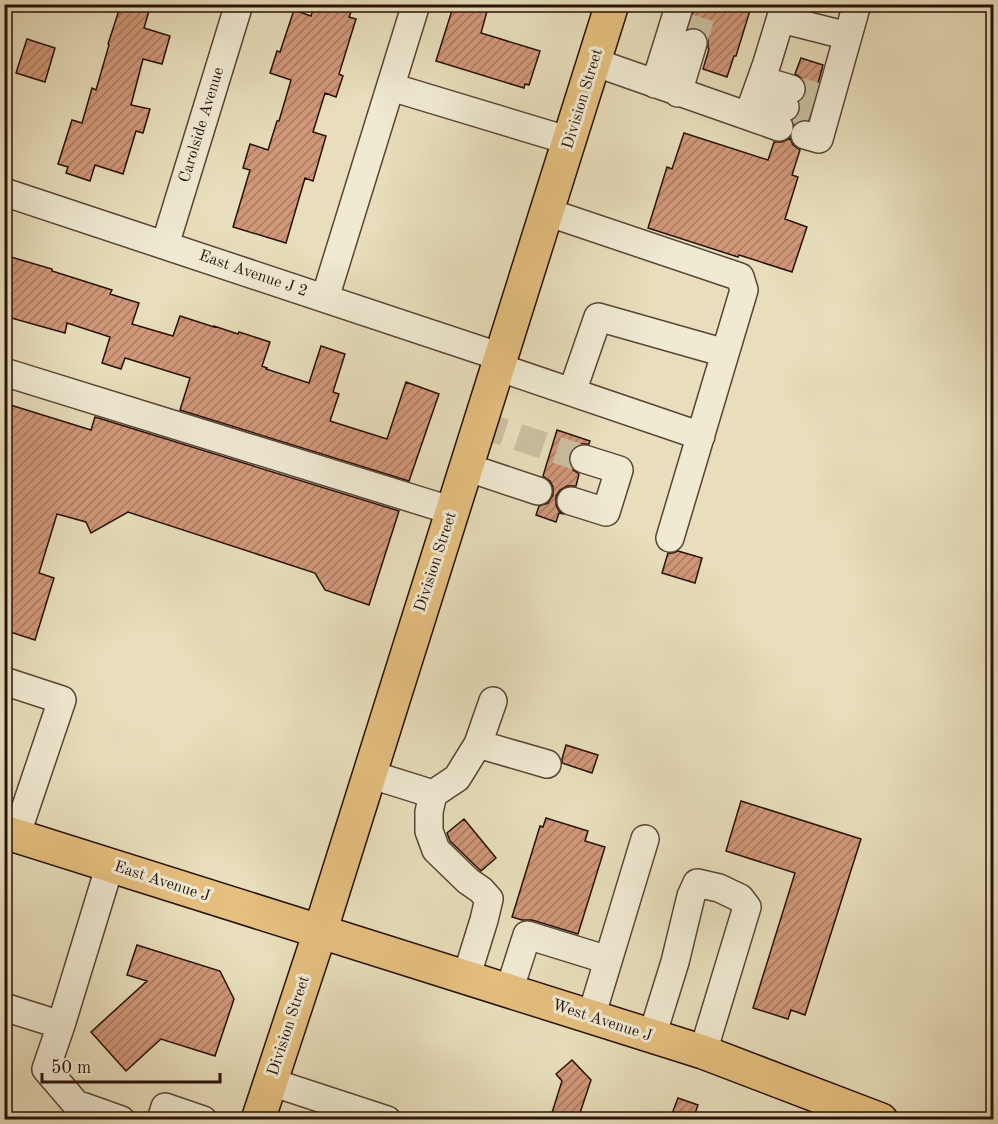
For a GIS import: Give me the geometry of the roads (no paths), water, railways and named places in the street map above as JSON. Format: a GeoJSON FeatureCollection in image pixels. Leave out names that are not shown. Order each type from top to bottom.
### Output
{"type":"FeatureCollection","features":[{"type":"Feature","properties":{"kind":"main road","name":"Division Street"},"geometry":{"type":"LineString","coordinates":[[258,1119],[320,932],[612,4]]}},
{"type":"Feature","properties":{"kind":"main road","name":"East Avenue J"},"geometry":{"type":"LineString","coordinates":[[10,834],[320,932]]}},
{"type":"Feature","properties":{"kind":"main road","name":"West Avenue J"},"geometry":{"type":"LineString","coordinates":[[320,932],[703,1052],[881,1119]]}},
{"type":"Feature","properties":{"kind":"street","name":"Carolside Avenue"},"geometry":{"type":"LineString","coordinates":[[165,245],[239,4]]}},
{"type":"Feature","properties":{"kind":"street"},"geometry":{"type":"LineString","coordinates":[[325,298],[416,4]]}},
{"type":"Feature","properties":{"kind":"street"},"geometry":{"type":"LineString","coordinates":[[667,88],[680,4]]}},
{"type":"Feature","properties":{"kind":"street"},"geometry":{"type":"LineString","coordinates":[[820,109],[849,36],[855,6]]}},
{"type":"Feature","properties":{"kind":"street"},"geometry":{"type":"LineString","coordinates":[[758,89],[783,12],[849,36]]}},
{"type":"Feature","properties":{"kind":"street"},"geometry":{"type":"LineString","coordinates":[[667,88],[693,43]]}},
{"type":"Feature","properties":{"kind":"street"},"geometry":{"type":"LineString","coordinates":[[594,62],[667,88],[758,89],[788,99],[758,89]]}},
{"type":"Feature","properties":{"kind":"street"},"geometry":{"type":"LineString","coordinates":[[391,87],[570,141]]}},
{"type":"Feature","properties":{"kind":"street","name":"East Avenue J 2"},"geometry":{"type":"LineString","coordinates":[[4,192],[325,298],[500,362],[572,392],[701,436]]}},
{"type":"Feature","properties":{"kind":"street"},"geometry":{"type":"LineString","coordinates":[[547,212],[740,277],[744,290],[670,538]]}},
{"type":"Feature","properties":{"kind":"street"},"geometry":{"type":"LineString","coordinates":[[572,392],[598,317],[725,353]]}},
{"type":"Feature","properties":{"kind":"street"},"geometry":{"type":"LineString","coordinates":[[4,372],[453,511]]}},
{"type":"Feature","properties":{"kind":"street"},"geometry":{"type":"LineString","coordinates":[[571,501],[606,512],[619,470],[584,459]]}},
{"type":"Feature","properties":{"kind":"street"},"geometry":{"type":"LineString","coordinates":[[466,467],[538,491]]}},
{"type":"Feature","properties":{"kind":"street"},"geometry":{"type":"LineString","coordinates":[[4,681],[62,700],[10,834]]}},
{"type":"Feature","properties":{"kind":"street"},"geometry":{"type":"LineString","coordinates":[[466,978],[489,899],[436,850],[429,831],[429,812],[433,794],[457,778],[478,744],[493,701]]}},
{"type":"Feature","properties":{"kind":"street"},"geometry":{"type":"LineString","coordinates":[[478,744],[547,764]]}},
{"type":"Feature","properties":{"kind":"street"},"geometry":{"type":"LineString","coordinates":[[369,774],[433,794]]}},
{"type":"Feature","properties":{"kind":"street"},"geometry":{"type":"LineString","coordinates":[[591,1017],[645,839]]}},
{"type":"Feature","properties":{"kind":"street"},"geometry":{"type":"LineString","coordinates":[[110,865],[62,1025],[46,1069],[76,1104],[121,1119]]}},
{"type":"Feature","properties":{"kind":"street"},"geometry":{"type":"LineString","coordinates":[[652,1036],[694,889],[697,883],[719,888],[740,898],[747,907],[703,1052]]}},
{"type":"Feature","properties":{"kind":"street"},"geometry":{"type":"LineString","coordinates":[[509,991],[527,935],[608,960]]}},
{"type":"Feature","properties":{"kind":"street"},"geometry":{"type":"LineString","coordinates":[[4,1007],[62,1025]]}},
{"type":"Feature","properties":{"kind":"street"},"geometry":{"type":"LineString","coordinates":[[271,1082],[387,1119]]}},
{"type":"Feature","properties":{"kind":"street"},"geometry":{"type":"LineString","coordinates":[[161,1119],[165,1107],[203,1119]]}},
{"type":"Feature","properties":{"kind":"tunnel"},"geometry":{"type":"LineString","coordinates":[[693,43],[705,4]]}},
{"type":"Feature","properties":{"kind":"tunnel"},"geometry":{"type":"LineString","coordinates":[[791,89],[816,96]]}},
{"type":"Feature","properties":{"kind":"tunnel"},"geometry":{"type":"LineString","coordinates":[[785,107],[810,115]]}},
{"type":"Feature","properties":{"kind":"tunnel"},"geometry":{"type":"LineString","coordinates":[[479,424],[584,459]]}}]}
